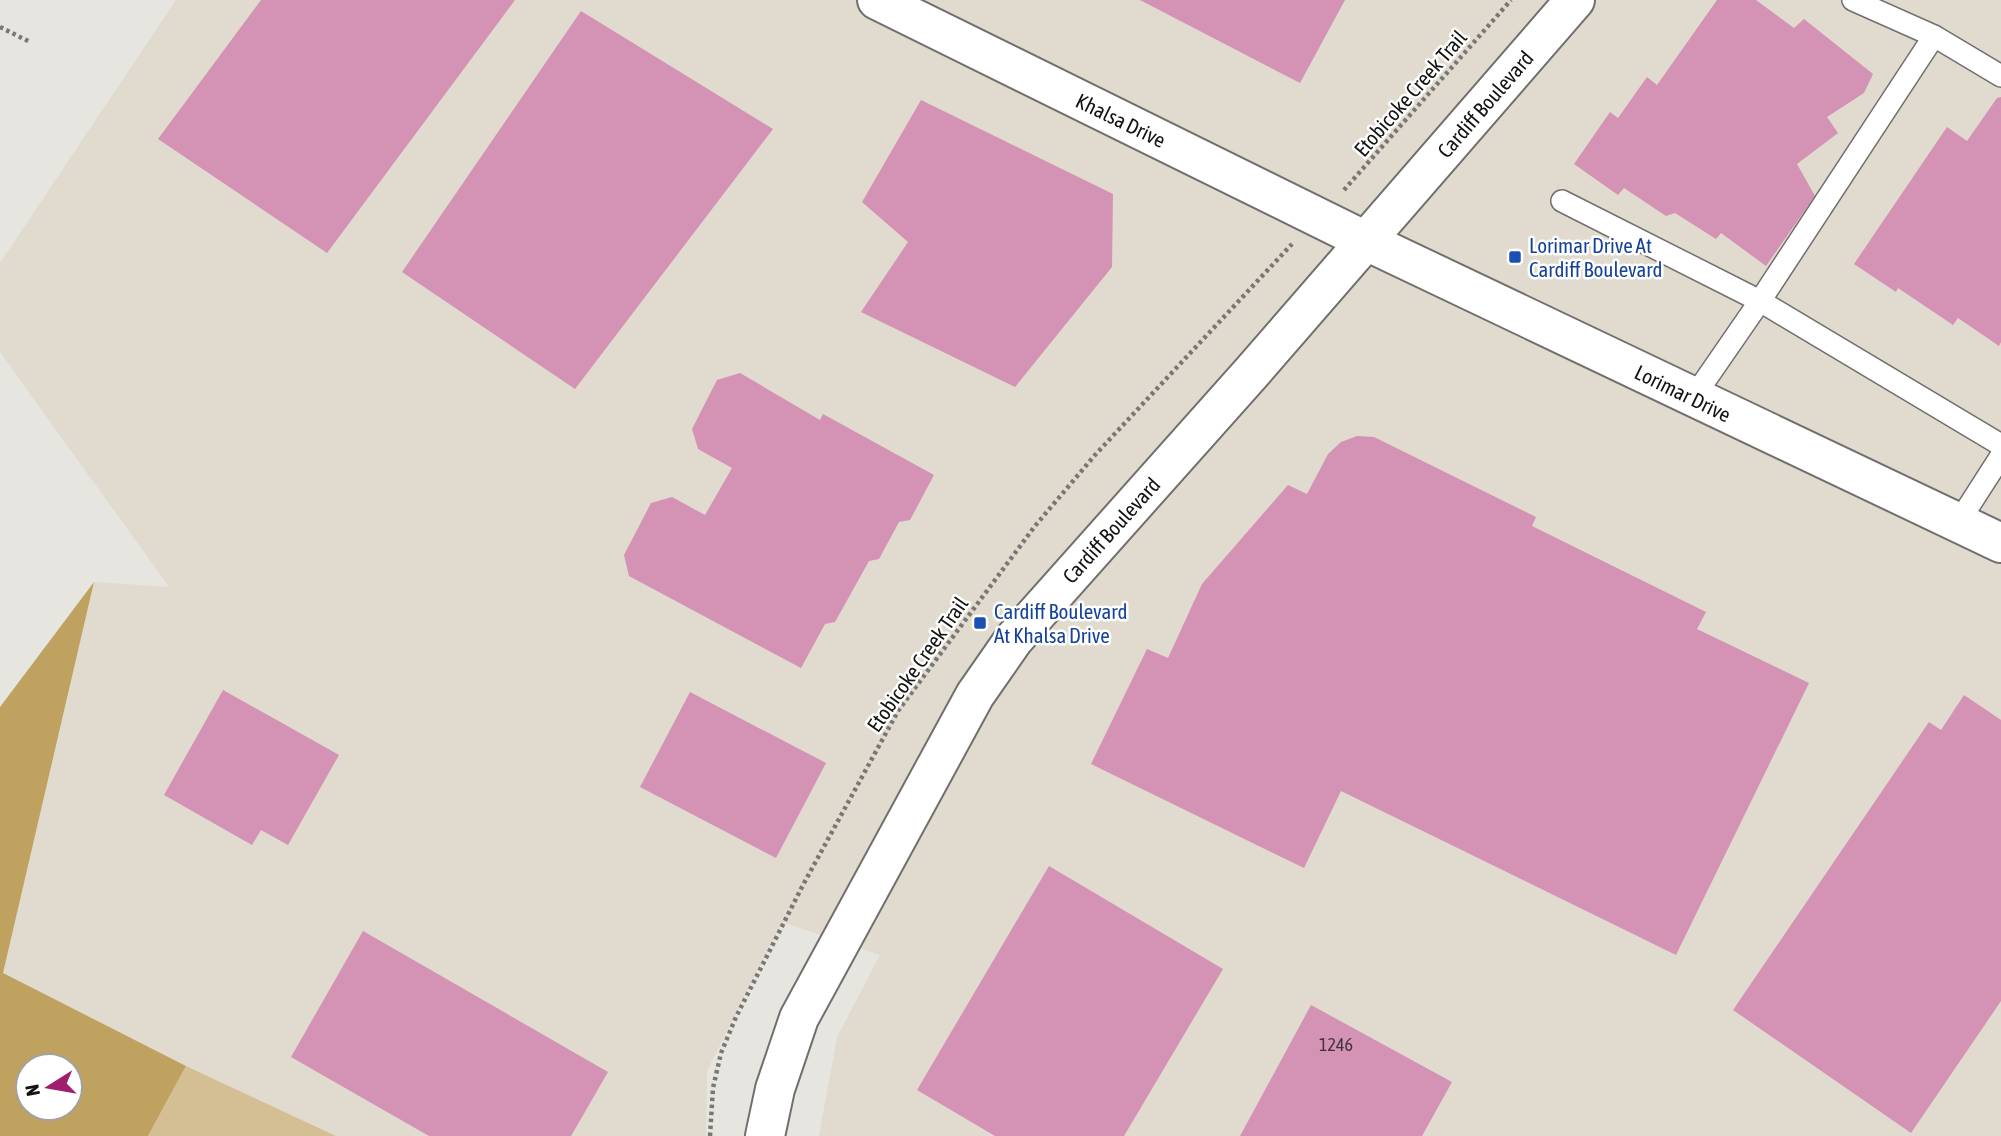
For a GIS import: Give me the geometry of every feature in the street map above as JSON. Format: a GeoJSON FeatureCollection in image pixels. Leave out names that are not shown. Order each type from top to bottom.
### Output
{"type":"FeatureCollection","features":[{"type":"Feature","properties":{"kind":"street","name":"Khalsa Drive"},"geometry":{"type":"LineString","coordinates":[[877,0],[1366,241]]}},
{"type":"Feature","properties":{"kind":"street","name":"Cardiff Boulevard"},"geometry":{"type":"LineString","coordinates":[[765,1136],[775,1089],[799,1018],[975,695],[1021,631],[1252,372],[1575,0]]}},
{"type":"Feature","properties":{"kind":"street","name":"Lorimar Drive"},"geometry":{"type":"LineString","coordinates":[[1366,241],[2001,543]]}},
{"type":"Feature","properties":{"kind":"lane"},"geometry":{"type":"LineString","coordinates":[[1853,0],[1934,36],[2001,76]]}},
{"type":"Feature","properties":{"kind":"lane"},"geometry":{"type":"LineString","coordinates":[[1693,398],[1934,36]]}},
{"type":"Feature","properties":{"kind":"lane"},"geometry":{"type":"LineString","coordinates":[[1562,201],[1760,301],[2001,445]]}},
{"type":"Feature","properties":{"kind":"lane"},"geometry":{"type":"LineString","coordinates":[[1958,523],[2001,456]]}},
{"type":"Feature","properties":{"kind":"path","name":"Etobicoke Creek Trail"},"geometry":{"type":"LineString","coordinates":[[1360,175],[1511,0]]}},
{"type":"Feature","properties":{"kind":"path"},"geometry":{"type":"LineString","coordinates":[[0,27],[30,42]]}},
{"type":"Feature","properties":{"kind":"path","name":"Etobicoke Creek Trail"},"geometry":{"type":"LineString","coordinates":[[710,1136],[721,1053],[736,1017],[803,885],[898,711],[1035,526],[1095,456],[1261,275]]}},
{"type":"Feature","properties":{"kind":"shaded area"},"geometry":{"type":"Polygon","coordinates":[[[176,0],[2001,0],[2001,1136],[819,1136],[837,1037],[880,955],[782,922],[707,1071],[706,1136],[336,1136],[186,1066],[2,974],[94,582],[169,587],[0,352],[0,263],[176,0]]]}},
{"type":"Feature","properties":{"kind":"shaded area"},"geometry":{"type":"Polygon","coordinates":[[[94,582],[3,973],[186,1066],[148,1136],[0,1136],[0,707],[94,582]]]}},
{"type":"Feature","properties":{"kind":"shaded area"},"geometry":{"type":"Polygon","coordinates":[[[186,1066],[336,1136],[148,1136],[186,1066]]]}},
{"type":"Feature","properties":{"kind":"building"},"geometry":{"type":"Polygon","coordinates":[[[261,0],[515,0],[327,253],[158,139],[261,0]]]}},
{"type":"Feature","properties":{"kind":"building"},"geometry":{"type":"Polygon","coordinates":[[[1140,0],[1345,0],[1300,83],[1140,0]]]}},
{"type":"Feature","properties":{"kind":"building"},"geometry":{"type":"Polygon","coordinates":[[[1717,0],[1756,0],[1794,28],[1804,19],[1873,74],[1864,93],[1827,117],[1838,133],[1797,164],[1815,196],[1766,266],[1721,233],[1716,239],[1675,213],[1666,216],[1624,188],[1618,195],[1574,164],[1610,112],[1618,118],[1647,77],[1657,85],[1717,0]]]}},
{"type":"Feature","properties":{"kind":"building"},"geometry":{"type":"Polygon","coordinates":[[[581,11],[773,129],[575,389],[402,272],[581,11]]]}},
{"type":"Feature","properties":{"kind":"building"},"geometry":{"type":"Polygon","coordinates":[[[2001,97],[1999,346],[1958,318],[1953,325],[1898,288],[1896,292],[1854,264],[1947,127],[1967,141],[1997,98],[2001,97]]]}},
{"type":"Feature","properties":{"kind":"building"},"geometry":{"type":"Polygon","coordinates":[[[921,100],[1113,194],[1112,267],[1015,387],[861,312],[908,242],[862,202],[921,100]]]}},
{"type":"Feature","properties":{"kind":"building"},"geometry":{"type":"Polygon","coordinates":[[[740,373],[820,420],[823,414],[934,475],[910,520],[899,522],[879,559],[869,561],[835,622],[825,624],[801,668],[629,576],[624,555],[651,503],[672,497],[705,515],[732,468],[698,449],[692,429],[717,380],[740,373]]]}},
{"type":"Feature","properties":{"kind":"building"},"geometry":{"type":"Polygon","coordinates":[[[1357,436],[1374,437],[1536,517],[1532,526],[1706,612],[1697,629],[1809,683],[1676,955],[1341,791],[1304,868],[1091,764],[1147,649],[1168,658],[1202,584],[1288,485],[1307,494],[1328,454],[1341,442],[1357,436]]]}},
{"type":"Feature","properties":{"kind":"building"},"geometry":{"type":"Polygon","coordinates":[[[223,690],[339,755],[288,845],[261,830],[252,845],[164,795],[223,690]]]}},
{"type":"Feature","properties":{"kind":"building"},"geometry":{"type":"Polygon","coordinates":[[[690,692],[826,763],[776,858],[640,787],[690,692]]]}},
{"type":"Feature","properties":{"kind":"building"},"geometry":{"type":"Polygon","coordinates":[[[1964,695],[2001,720],[2001,1001],[1911,1133],[1733,1010],[1929,722],[1941,730],[1964,695]]]}},
{"type":"Feature","properties":{"kind":"building"},"geometry":{"type":"Polygon","coordinates":[[[1049,866],[1223,969],[1124,1136],[995,1136],[917,1090],[1049,866]]]}},
{"type":"Feature","properties":{"kind":"building"},"geometry":{"type":"Polygon","coordinates":[[[363,931],[608,1072],[571,1136],[429,1136],[291,1057],[363,931]]]}},
{"type":"Feature","properties":{"kind":"building"},"geometry":{"type":"Polygon","coordinates":[[[1311,1005],[1452,1082],[1422,1136],[1240,1136],[1311,1005]]]}},
{"type":"Feature","properties":{"kind":"place","name":"Lorimar Drive At Cardiff Boulevard"},"geometry":{"type":"Point","coordinates":[1515,257]}},
{"type":"Feature","properties":{"kind":"place","name":"Cardiff Boulevard At Khalsa Drive"},"geometry":{"type":"Point","coordinates":[980,623]}}]}
